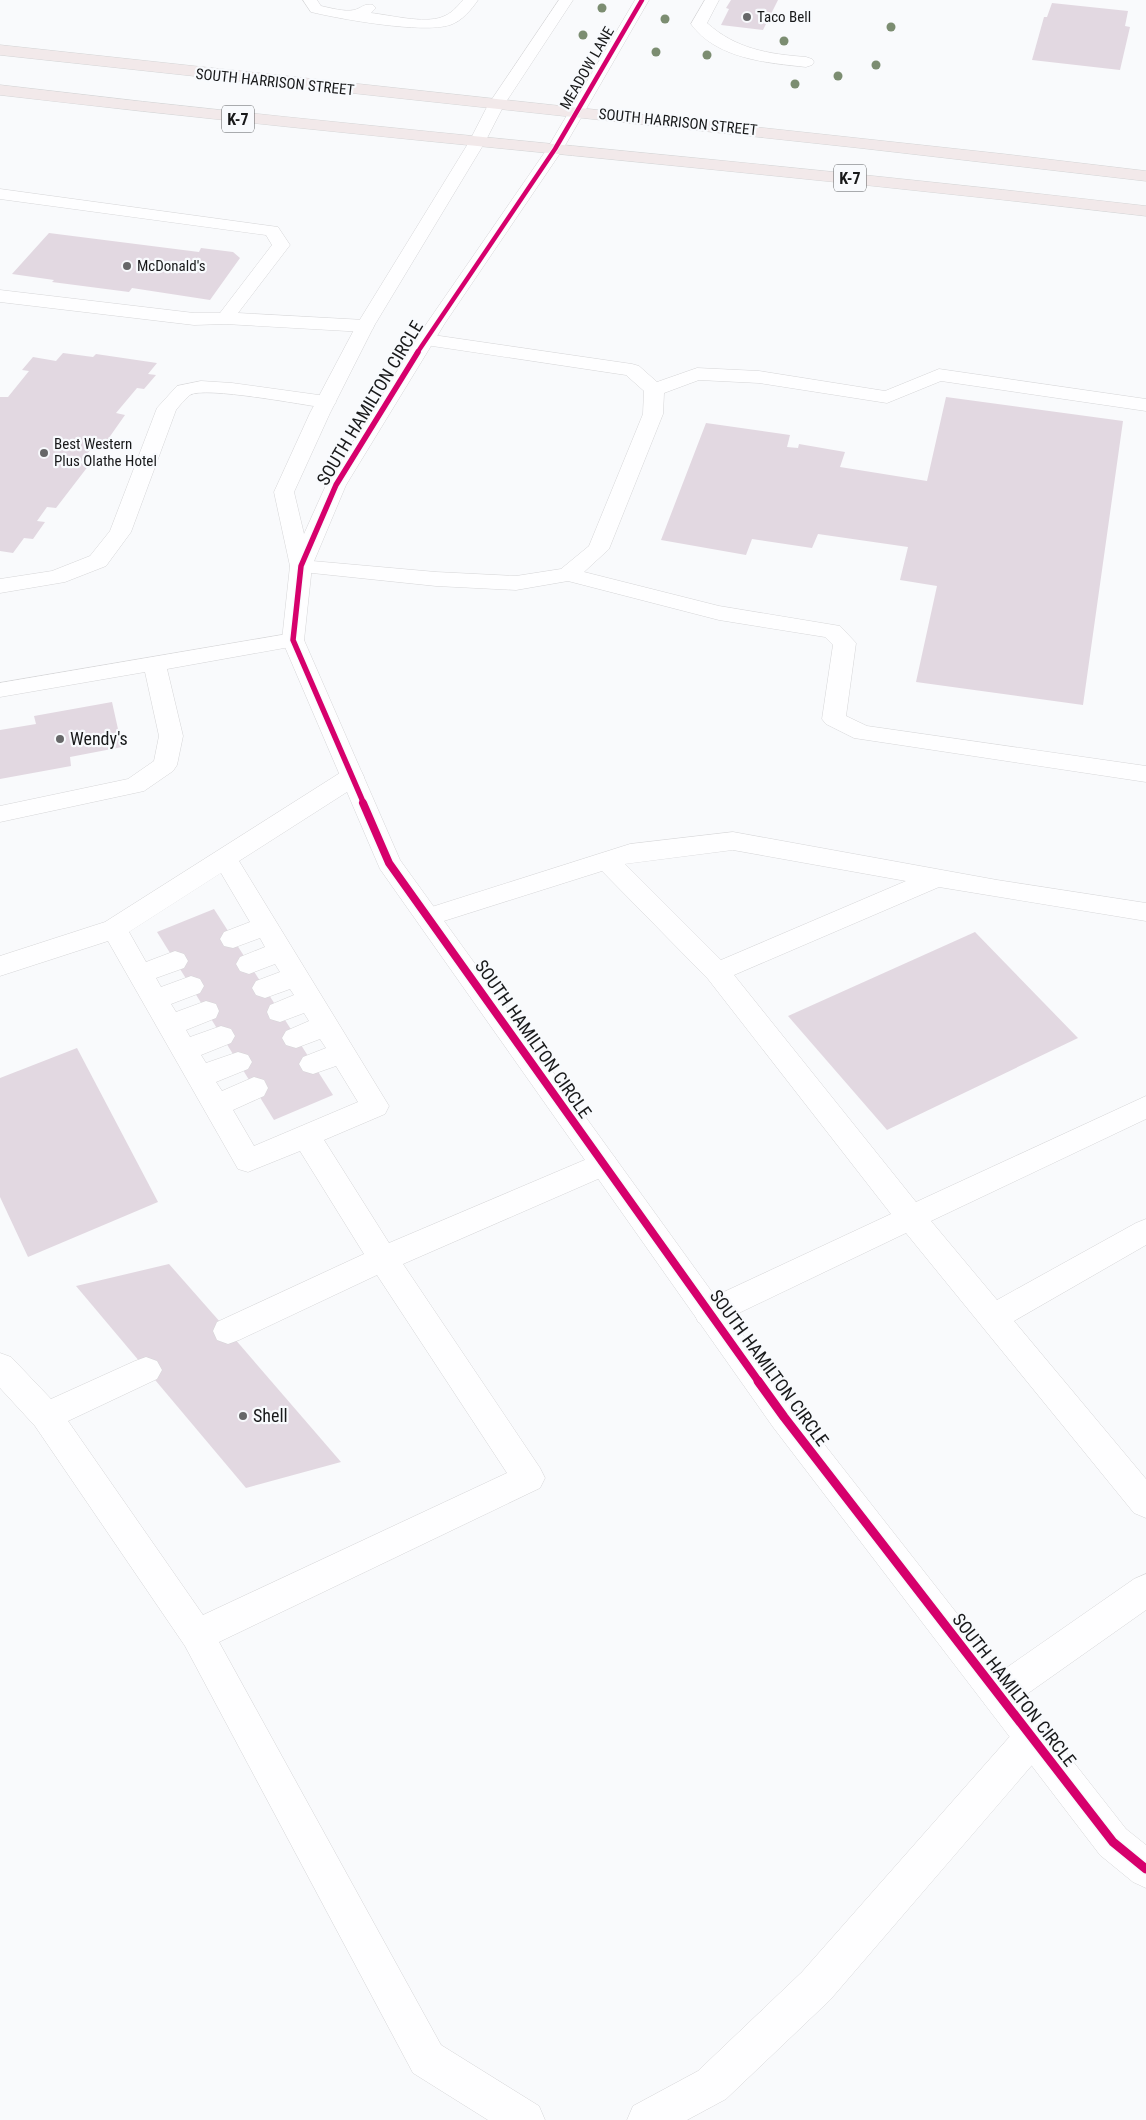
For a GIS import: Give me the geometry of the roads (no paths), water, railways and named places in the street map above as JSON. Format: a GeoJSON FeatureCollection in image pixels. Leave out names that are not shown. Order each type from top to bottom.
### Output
{"type":"FeatureCollection","features":[{"type":"Feature","properties":{"kind":"highway","name":"SOUTH HARRISON STREET"},"geometry":{"type":"LineString","coordinates":[[0,50],[202,74],[904,146],[1146,176]]}},
{"type":"Feature","properties":{"kind":"highway","name":"K-7"},"geometry":{"type":"LineString","coordinates":[[0,90],[226,117],[819,174],[1146,210]]}},
{"type":"Feature","properties":{"kind":"street"},"geometry":{"type":"LineString","coordinates":[[351,15],[365,12],[374,0]]}},
{"type":"Feature","properties":{"kind":"street"},"geometry":{"type":"LineString","coordinates":[[496,105],[566,0]]}},
{"type":"Feature","properties":{"kind":"street","name":"MEADOW LANE"},"geometry":{"type":"LineString","coordinates":[[554,149],[642,0]]}},
{"type":"Feature","properties":{"kind":"street"},"geometry":{"type":"LineString","coordinates":[[712,0],[699,24],[710,35],[756,57],[806,62]]}},
{"type":"Feature","properties":{"kind":"street"},"geometry":{"type":"LineString","coordinates":[[320,3],[351,15],[414,22],[444,22],[459,14],[468,4]]}},
{"type":"Feature","properties":{"kind":"street","name":"SOUTH HAMILTON CIRCLE"},"geometry":{"type":"LineString","coordinates":[[301,566],[284,492],[326,402],[365,326],[477,142],[496,105]]}},
{"type":"Feature","properties":{"kind":"street","name":"SOUTH HAMILTON CIRCLE"},"geometry":{"type":"LineString","coordinates":[[554,149],[426,340],[336,485],[301,566],[293,640],[389,862],[784,1417],[1113,1842],[1146,1869]]}},
{"type":"Feature","properties":{"kind":"street"},"geometry":{"type":"LineString","coordinates":[[0,194],[272,231],[281,245],[225,318]]}},
{"type":"Feature","properties":{"kind":"street"},"geometry":{"type":"LineString","coordinates":[[0,296],[194,319],[225,318],[365,326]]}},
{"type":"Feature","properties":{"kind":"street"},"geometry":{"type":"LineString","coordinates":[[426,340],[632,370],[654,390]]}},
{"type":"Feature","properties":{"kind":"street"},"geometry":{"type":"LineString","coordinates":[[654,390],[697,374],[759,377],[887,397],[939,375],[1146,405]]}},
{"type":"Feature","properties":{"kind":"street"},"geometry":{"type":"LineString","coordinates":[[0,586],[56,578],[98,561],[120,532],[167,408],[184,390],[201,387],[232,389],[326,402]]}},
{"type":"Feature","properties":{"kind":"street"},"geometry":{"type":"LineString","coordinates":[[568,574],[598,549],[653,414],[654,390]]}},
{"type":"Feature","properties":{"kind":"street"},"geometry":{"type":"LineString","coordinates":[[301,566],[436,579],[516,583],[568,574],[719,613],[832,631],[845,643],[834,720],[862,733],[1146,774]]}},
{"type":"Feature","properties":{"kind":"street"},"geometry":{"type":"LineString","coordinates":[[0,690],[293,640]]}},
{"type":"Feature","properties":{"kind":"street"},"geometry":{"type":"LineString","coordinates":[[0,814],[135,785],[165,765],[171,736],[154,663]]}},
{"type":"Feature","properties":{"kind":"street"},"geometry":{"type":"LineString","coordinates":[[0,966],[114,929],[352,777]]}},
{"type":"Feature","properties":{"kind":"street"},"geometry":{"type":"LineString","coordinates":[[428,917],[630,853],[733,841],[937,878],[1146,912]]}},
{"type":"Feature","properties":{"kind":"street"},"geometry":{"type":"LineString","coordinates":[[114,929],[248,1161],[375,1106],[225,859]]}},
{"type":"Feature","properties":{"kind":"street"},"geometry":{"type":"LineString","coordinates":[[606,860],[717,972],[911,1218],[1146,1503]]}},
{"type":"Feature","properties":{"kind":"street"},"geometry":{"type":"LineString","coordinates":[[717,972],[937,878]]}},
{"type":"Feature","properties":{"kind":"street"},"geometry":{"type":"LineString","coordinates":[[233,939],[266,926]]}},
{"type":"Feature","properties":{"kind":"street"},"geometry":{"type":"LineString","coordinates":[[249,964],[281,951]]}},
{"type":"Feature","properties":{"kind":"street"},"geometry":{"type":"LineString","coordinates":[[140,974],[175,961]]}},
{"type":"Feature","properties":{"kind":"street"},"geometry":{"type":"LineString","coordinates":[[265,988],[296,976]]}},
{"type":"Feature","properties":{"kind":"street"},"geometry":{"type":"LineString","coordinates":[[155,1000],[191,986]]}},
{"type":"Feature","properties":{"kind":"street"},"geometry":{"type":"LineString","coordinates":[[280,1012],[310,999]]}},
{"type":"Feature","properties":{"kind":"street"},"geometry":{"type":"LineString","coordinates":[[170,1026],[206,1011]]}},
{"type":"Feature","properties":{"kind":"street"},"geometry":{"type":"LineString","coordinates":[[296,1038],[326,1025]]}},
{"type":"Feature","properties":{"kind":"street"},"geometry":{"type":"LineString","coordinates":[[184,1050],[221,1036]]}},
{"type":"Feature","properties":{"kind":"street"},"geometry":{"type":"LineString","coordinates":[[313,1064],[342,1052]]}},
{"type":"Feature","properties":{"kind":"street"},"geometry":{"type":"LineString","coordinates":[[199,1077],[238,1062]]}},
{"type":"Feature","properties":{"kind":"street"},"geometry":{"type":"LineString","coordinates":[[216,1105],[254,1088]]}},
{"type":"Feature","properties":{"kind":"street"},"geometry":{"type":"LineString","coordinates":[[710,1313],[1146,1107]]}},
{"type":"Feature","properties":{"kind":"street"},"geometry":{"type":"LineString","coordinates":[[197,1635],[529,1478],[383,1259],[306,1136]]}},
{"type":"Feature","properties":{"kind":"street"},"geometry":{"type":"LineString","coordinates":[[228,1331],[383,1259],[604,1164]]}},
{"type":"Feature","properties":{"kind":"street"},"geometry":{"type":"LineString","coordinates":[[993,1318],[1146,1231]]}},
{"type":"Feature","properties":{"kind":"street"},"geometry":{"type":"LineString","coordinates":[[0,1366],[46,1416],[197,1635],[427,2059],[525,2120]]}},
{"type":"Feature","properties":{"kind":"street"},"geometry":{"type":"LineString","coordinates":[[46,1416],[146,1370]]}},
{"type":"Feature","properties":{"kind":"street"},"geometry":{"type":"LineString","coordinates":[[998,1694],[1146,1590]]}},
{"type":"Feature","properties":{"kind":"street"},"geometry":{"type":"LineString","coordinates":[[647,2120],[712,2085],[816,1986],[1032,1738]]}},
{"type":"Feature","properties":{"kind":"place","name":"Taco Bell"},"geometry":{"type":"Point","coordinates":[747,17]}},
{"type":"Feature","properties":{"kind":"place","name":"McDonald's"},"geometry":{"type":"Point","coordinates":[127,266]}},
{"type":"Feature","properties":{"kind":"place","name":"Best Western Plus Olathe Hotel"},"geometry":{"type":"Point","coordinates":[44,453]}},
{"type":"Feature","properties":{"kind":"place","name":"Wendy's"},"geometry":{"type":"Point","coordinates":[60,739]}},
{"type":"Feature","properties":{"kind":"place","name":"Shell"},"geometry":{"type":"Point","coordinates":[243,1416]}}]}
